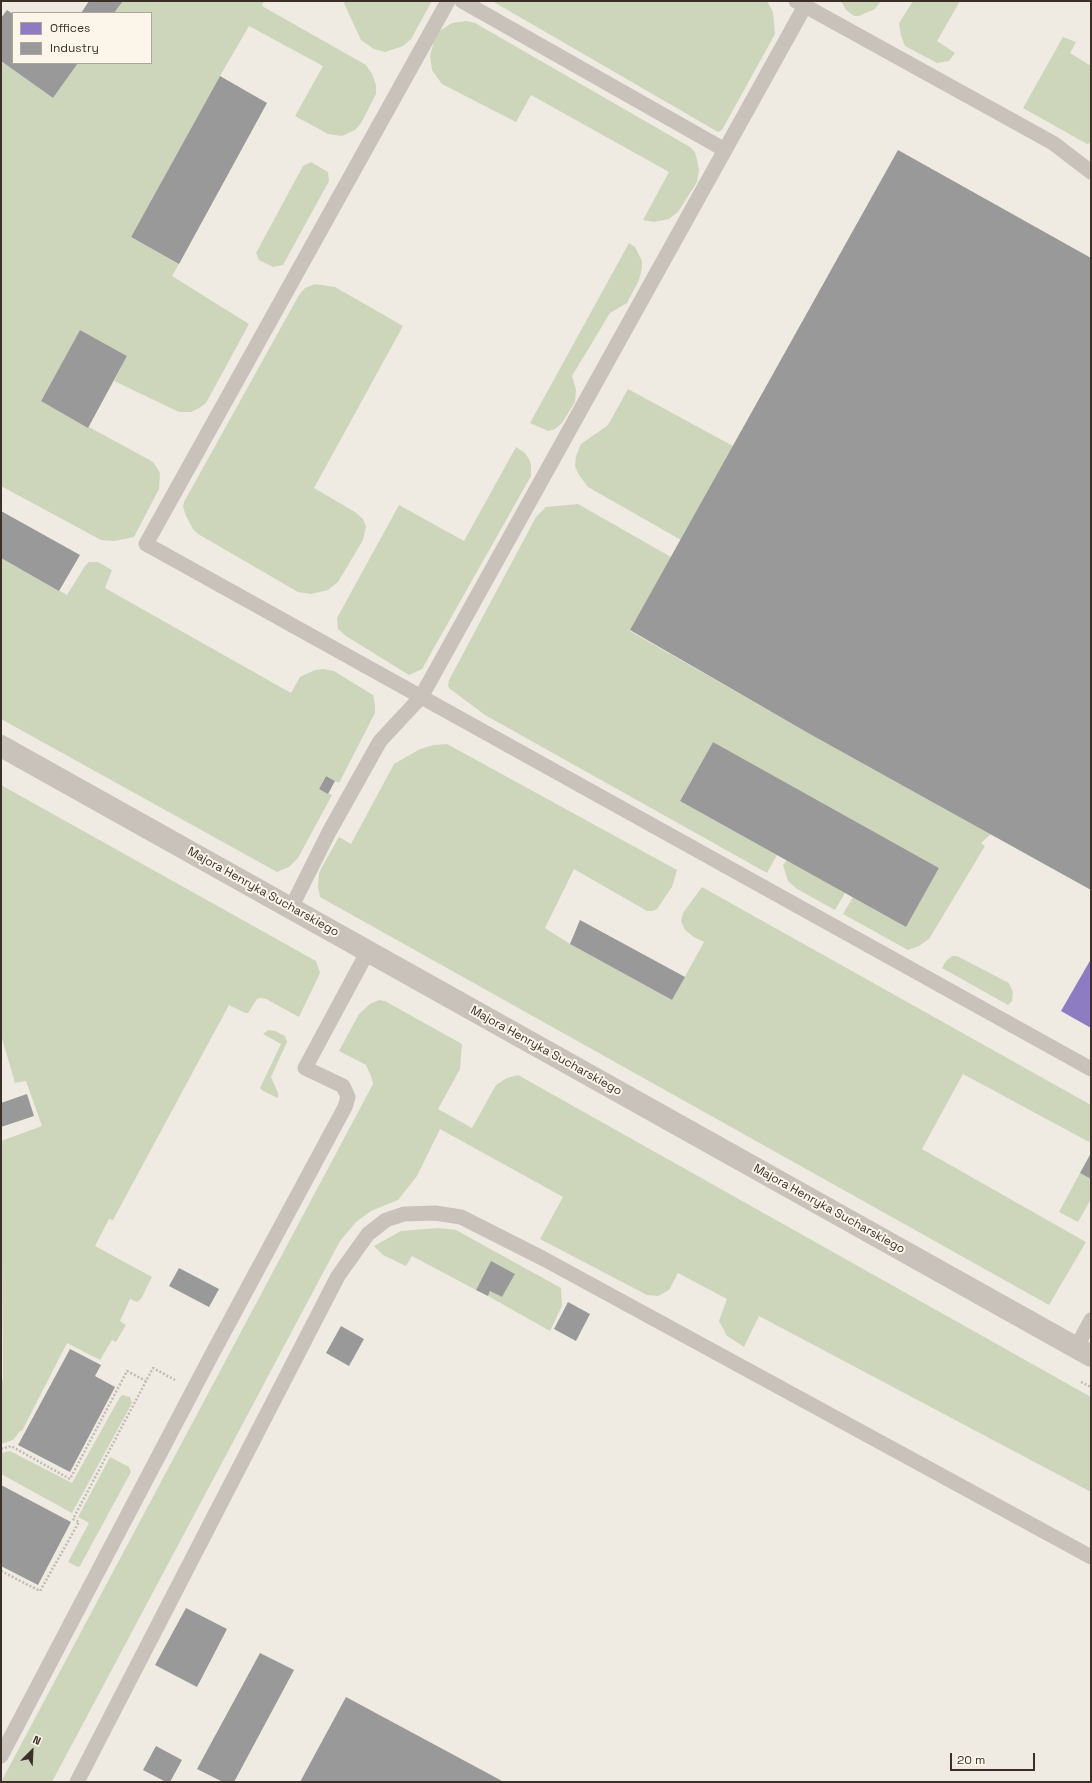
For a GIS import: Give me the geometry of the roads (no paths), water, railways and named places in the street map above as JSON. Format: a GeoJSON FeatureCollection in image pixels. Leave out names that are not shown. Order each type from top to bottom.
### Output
{"type":"FeatureCollection","features":[{"type":"Feature","properties":{"kind":"street","name":"Majora Henryka Sucharskiego"},"geometry":{"type":"LineString","coordinates":[[1,746],[1084,1352]]}},
{"type":"Feature","properties":{"kind":"lane"},"geometry":{"type":"LineString","coordinates":[[448,1],[146,544],[1091,1069]]}},
{"type":"Feature","properties":{"kind":"lane"},"geometry":{"type":"LineString","coordinates":[[462,1],[725,150]]}},
{"type":"Feature","properties":{"kind":"lane"},"geometry":{"type":"LineString","coordinates":[[291,908],[329,832],[380,741],[421,697],[725,150],[801,4],[1053,143],[1091,172]]}},
{"type":"Feature","properties":{"kind":"lane"},"geometry":{"type":"LineString","coordinates":[[1,1756],[210,1358],[345,1107],[348,1097],[342,1086],[305,1068],[368,951]]}},
{"type":"Feature","properties":{"kind":"lane"},"geometry":{"type":"LineString","coordinates":[[77,1782],[338,1276],[368,1234],[386,1220],[404,1214],[435,1213],[461,1217],[544,1259],[1091,1556]]}},
{"type":"Feature","properties":{"kind":"lane"},"geometry":{"type":"LineString","coordinates":[[1084,1352],[1091,1320]]}}]}
